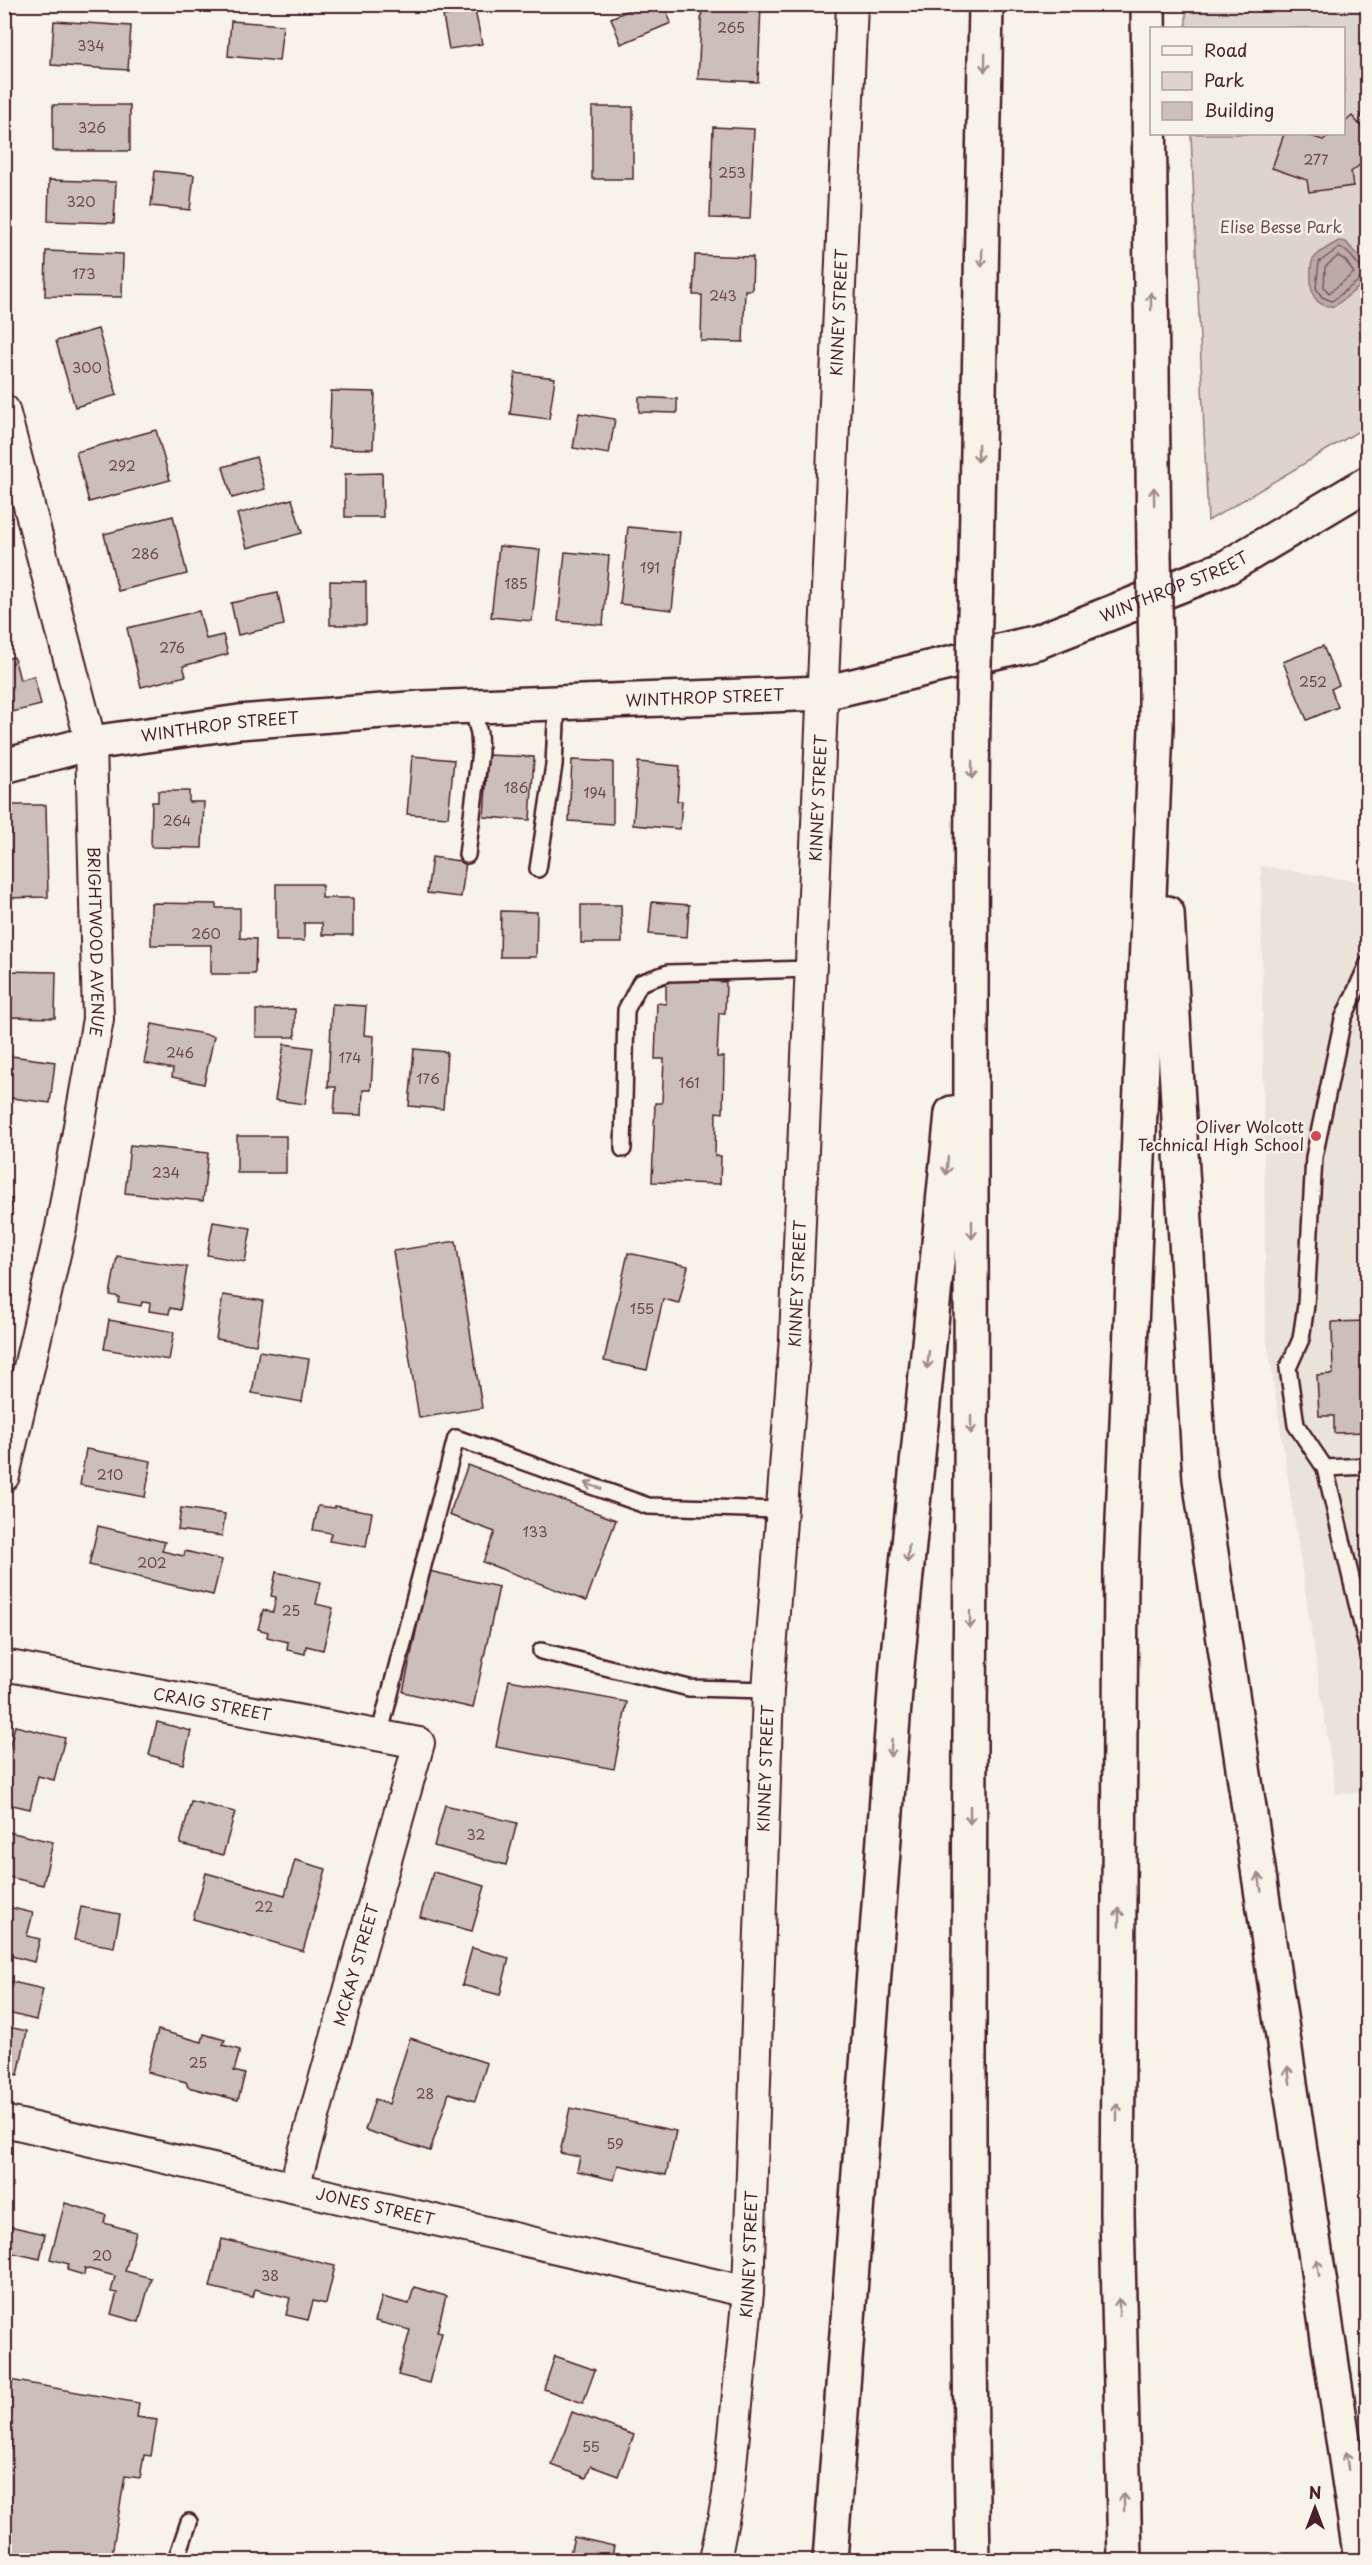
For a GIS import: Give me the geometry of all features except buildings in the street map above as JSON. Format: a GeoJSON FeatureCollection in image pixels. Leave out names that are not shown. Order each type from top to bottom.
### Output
{"type":"FeatureCollection","features":[{"type":"Feature","properties":{"kind":"main road"},"geometry":{"type":"LineString","coordinates":[[973,2560],[968,2293],[972,1264],[970,941],[986,4]]}},
{"type":"Feature","properties":{"kind":"main road"},"geometry":{"type":"LineString","coordinates":[[1125,2560],[1117,2214],[1121,1567],[1156,728],[1148,4]]}},
{"type":"Feature","properties":{"kind":"main road","name":"WINTHROP STREET"},"geometry":{"type":"LineString","coordinates":[[4,766],[91,743],[239,722],[472,707],[824,693],[1037,642],[1227,567],[1368,483]]}},
{"type":"Feature","properties":{"kind":"main road"},"geometry":{"type":"LineString","coordinates":[[1156,728],[1200,1479],[1361,2560]]}},
{"type":"Feature","properties":{"kind":"main road"},"geometry":{"type":"LineString","coordinates":[[830,2560],[897,1665],[970,941]]}},
{"type":"Feature","properties":{"kind":"street","name":"KINNEY STREET"},"geometry":{"type":"LineString","coordinates":[[715,2560],[728,2495],[748,2292],[768,1690],[795,1338],[852,4]]}},
{"type":"Feature","properties":{"kind":"street","name":"BRIGHTWOOD AVENUE"},"geometry":{"type":"LineString","coordinates":[[4,410],[91,743],[98,1019],[61,1228],[4,1476]]}},
{"type":"Feature","properties":{"kind":"street","name":"CRAIG STREET"},"geometry":{"type":"LineString","coordinates":[[4,1665],[419,1743]]}},
{"type":"Feature","properties":{"kind":"street","name":"MCKAY STREET"},"geometry":{"type":"LineString","coordinates":[[294,2187],[419,1743]]}},
{"type":"Feature","properties":{"kind":"street","name":"JONES STREET"},"geometry":{"type":"LineString","coordinates":[[4,2121],[748,2292]]}},
{"type":"Feature","properties":{"kind":"lane"},"geometry":{"type":"LineString","coordinates":[[538,869],[554,765],[557,703]]}},
{"type":"Feature","properties":{"kind":"lane"},"geometry":{"type":"LineString","coordinates":[[467,855],[480,752],[479,733],[472,707]]}},
{"type":"Feature","properties":{"kind":"lane"},"geometry":{"type":"LineString","coordinates":[[1368,964],[1343,1019],[1314,1156],[1306,1305],[1301,1339],[1288,1368],[1296,1425],[1325,1468],[1368,1650]]}},
{"type":"Feature","properties":{"kind":"lane"},"geometry":{"type":"LineString","coordinates":[[623,1149],[626,1010],[640,983],[668,973],[812,969]]}},
{"type":"Feature","properties":{"kind":"lane"},"geometry":{"type":"LineString","coordinates":[[380,1736],[456,1438],[648,1506],[782,1510]]}},
{"type":"Feature","properties":{"kind":"lane"},"geometry":{"type":"LineString","coordinates":[[1325,1468],[1368,1466]]}},
{"type":"Feature","properties":{"kind":"lane"},"geometry":{"type":"LineString","coordinates":[[541,1651],[689,1688],[768,1690]]}},
{"type":"Feature","properties":{"kind":"lane"},"geometry":{"type":"LineString","coordinates":[[176,2560],[189,2522]]}},
{"type":"Feature","properties":{"kind":"path"},"geometry":{"type":"LineString","coordinates":[[1360,117],[1368,112]]}},
{"type":"Feature","properties":{"kind":"shaded area","name":"Oliver Wolcott Technical High School"},"geometry":{"type":"Polygon","coordinates":[[[1261,866],[1367,883],[1367,916],[1363,937],[1368,939],[1367,1793],[1336,1794],[1266,1334],[1261,866]]]}},
{"type":"Feature","properties":{"kind":"green space","name":"Elise Besse Park"},"geometry":{"type":"Polygon","coordinates":[[[1186,5],[1368,5],[1367,426],[1208,521],[1191,135],[1345,135],[1345,27],[1186,27],[1186,5]]]}},
{"type":"Feature","properties":{"kind":"water"},"geometry":{"type":"Polygon","coordinates":[[[1339,241],[1346,242],[1367,267],[1367,281],[1335,306],[1328,306],[1318,302],[1315,298],[1311,281],[1311,266],[1317,255],[1339,241]]]}},
{"type":"Feature","properties":{"kind":"place","name":"Oliver Wolcott Technical High School"},"geometry":{"type":"Point","coordinates":[1316,1136]}}]}
